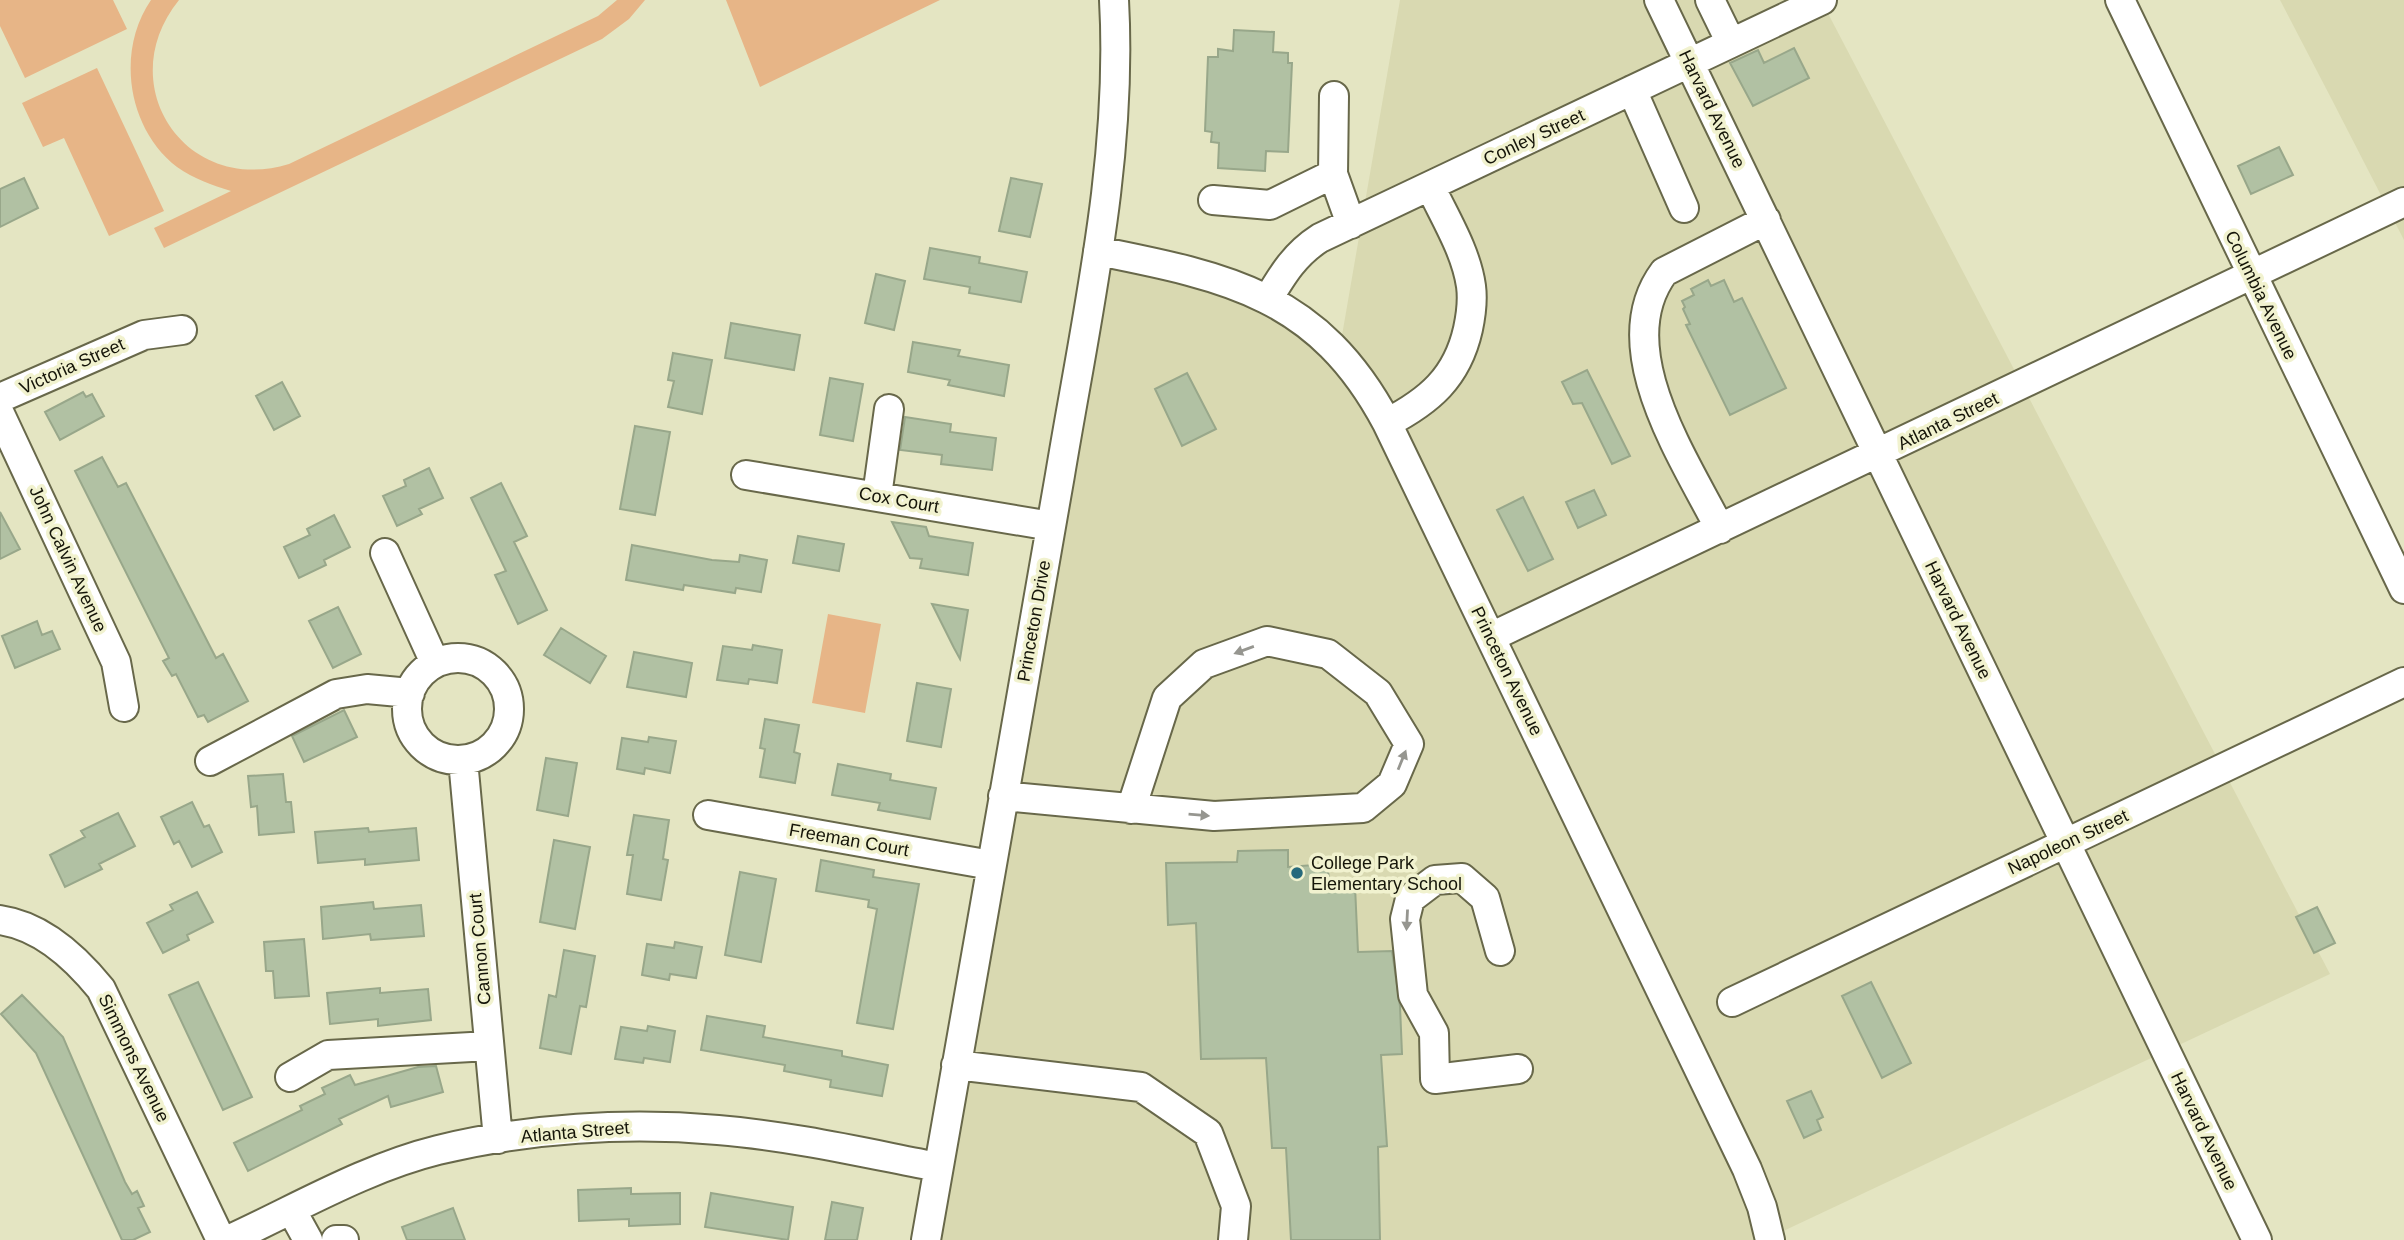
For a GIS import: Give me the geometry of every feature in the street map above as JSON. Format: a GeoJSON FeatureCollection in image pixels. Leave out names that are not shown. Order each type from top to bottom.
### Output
{"type":"FeatureCollection","features":[{"type":"Feature","properties":{"kind":"street","name":"Princeton Drive"},"geometry":{"type":"LineString","coordinates":[[926,1240],[1098,251],[1112,155],[1118,63],[1114,0]]}},
{"type":"Feature","properties":{"kind":"street","name":"Harvard Avenue"},"geometry":{"type":"LineString","coordinates":[[1659,0],[2257,1240]]}},
{"type":"Feature","properties":{"kind":"street"},"geometry":{"type":"LineString","coordinates":[[1710,0],[1731,43]]}},
{"type":"Feature","properties":{"kind":"street","name":"Conley Street"},"geometry":{"type":"LineString","coordinates":[[1268,299],[1288,265],[1302,250],[1351,224],[1731,43],[1777,9],[1822,0]]}},
{"type":"Feature","properties":{"kind":"street","name":"Columbia Avenue"},"geometry":{"type":"LineString","coordinates":[[2119,0],[2404,589]]}},
{"type":"Feature","properties":{"kind":"street"},"geometry":{"type":"LineString","coordinates":[[1632,90],[1684,208]]}},
{"type":"Feature","properties":{"kind":"street"},"geometry":{"type":"LineString","coordinates":[[1334,96],[1333,174],[1351,224]]}},
{"type":"Feature","properties":{"kind":"street"},"geometry":{"type":"LineString","coordinates":[[1213,200],[1270,205],[1333,174]]}},
{"type":"Feature","properties":{"kind":"street"},"geometry":{"type":"LineString","coordinates":[[1387,423],[1418,407],[1453,373],[1464,344],[1472,310],[1471,286],[1460,248],[1430,186]]}},
{"type":"Feature","properties":{"kind":"street","name":"Atlanta Street"},"geometry":{"type":"LineString","coordinates":[[1491,637],[1879,455],[2404,202]]}},
{"type":"Feature","properties":{"kind":"street"},"geometry":{"type":"LineString","coordinates":[[1720,530],[1660,409],[1643,338],[1644,317],[1653,286],[1664,271],[1766,220]]}},
{"type":"Feature","properties":{"kind":"street","name":"Princeton Avenue"},"geometry":{"type":"LineString","coordinates":[[1098,251],[1193,270],[1231,282],[1268,299],[1306,324],[1338,352],[1364,384],[1387,423],[1747,1169],[1762,1207],[1770,1240]]}},
{"type":"Feature","properties":{"kind":"street","name":"Victoria Street"},"geometry":{"type":"LineString","coordinates":[[0,398],[144,335],[182,330]]}},
{"type":"Feature","properties":{"kind":"street"},"geometry":{"type":"LineString","coordinates":[[877,496],[889,409]]}},
{"type":"Feature","properties":{"kind":"street","name":"John Calvin Avenue"},"geometry":{"type":"LineString","coordinates":[[0,414],[116,662],[124,707]]}},
{"type":"Feature","properties":{"kind":"street","name":"Cox Court"},"geometry":{"type":"LineString","coordinates":[[746,475],[1051,526]]}},
{"type":"Feature","properties":{"kind":"street"},"geometry":{"type":"LineString","coordinates":[[385,553],[435,663]]}},
{"type":"Feature","properties":{"kind":"street"},"geometry":{"type":"LineString","coordinates":[[1003,796],[1131,809],[1214,816],[1363,808],[1392,784],[1409,744],[1378,693],[1328,654],[1267,641],[1203,664],[1167,698],[1131,809]]}},
{"type":"Feature","properties":{"kind":"street"},"geometry":{"type":"LineString","coordinates":[[458,658],[482,663],[495,673],[507,695],[509,719],[503,734],[492,747],[479,756],[463,760],[446,759],[431,752],[419,741],[410,726],[407,710],[410,693],[415,681],[435,663],[458,658]]}},
{"type":"Feature","properties":{"kind":"street","name":"Napoleon Street"},"geometry":{"type":"LineString","coordinates":[[1732,1002],[2404,682]]}},
{"type":"Feature","properties":{"kind":"street"},"geometry":{"type":"LineString","coordinates":[[210,761],[335,694],[363,689],[410,693]]}},
{"type":"Feature","properties":{"kind":"street","name":"Cannon Court"},"geometry":{"type":"LineString","coordinates":[[463,760],[498,1139]]}},
{"type":"Feature","properties":{"kind":"street","name":"Freeman Court"},"geometry":{"type":"LineString","coordinates":[[708,815],[991,865]]}},
{"type":"Feature","properties":{"kind":"street"},"geometry":{"type":"LineString","coordinates":[[1500,951],[1485,898],[1462,878],[1436,880],[1410,899],[1405,919],[1413,995],[1434,1033],[1434,1079],[1518,1069]]}},
{"type":"Feature","properties":{"kind":"street","name":"Simmons Avenue"},"geometry":{"type":"LineString","coordinates":[[0,920],[36,933],[60,946],[82,966],[101,989],[221,1240]]}},
{"type":"Feature","properties":{"kind":"street"},"geometry":{"type":"LineString","coordinates":[[290,1077],[321,1046],[489,1046]]}},
{"type":"Feature","properties":{"kind":"street"},"geometry":{"type":"LineString","coordinates":[[956,1065],[1141,1087],[1208,1133],[1236,1206],[1233,1240]]}},
{"type":"Feature","properties":{"kind":"street","name":"Atlanta Street"},"geometry":{"type":"LineString","coordinates":[[228,1240],[380,1170],[437,1150],[498,1139],[615,1127],[719,1130],[938,1167]]}},
{"type":"Feature","properties":{"kind":"street"},"geometry":{"type":"LineString","coordinates":[[292,1210],[308,1240]]}},
{"type":"Feature","properties":{"kind":"street"},"geometry":{"type":"LineString","coordinates":[[336,1240],[344,1240]]}},
{"type":"Feature","properties":{"kind":"shaded area"},"geometry":{"type":"Polygon","coordinates":[[[0,0],[113,0],[127,29],[25,78],[0,26],[0,0]]]}},
{"type":"Feature","properties":{"kind":"shaded area"},"geometry":{"type":"Polygon","coordinates":[[[151,0],[179,0],[160,32],[153,66],[156,97],[169,125],[191,148],[218,164],[252,170],[289,164],[598,16],[617,0],[645,0],[629,19],[602,39],[164,248],[154,228],[231,191],[210,184],[177,167],[160,151],[147,132],[132,88],[131,65],[133,42],[140,20],[151,0]]]}},
{"type":"Feature","properties":{"kind":"shaded area"},"geometry":{"type":"Polygon","coordinates":[[[726,0],[940,0],[760,87],[726,0]]]}},
{"type":"Feature","properties":{"kind":"shaded area"},"geometry":{"type":"Polygon","coordinates":[[[1400,0],[1821,0],[2330,974],[1764,1240],[924,1240],[1101,249],[1238,286],[1340,347],[1400,0]]]}},
{"type":"Feature","properties":{"kind":"shaded area"},"geometry":{"type":"Polygon","coordinates":[[[2280,0],[2404,0],[2404,240],[2331,98],[2280,0]]]}},
{"type":"Feature","properties":{"kind":"shaded area"},"geometry":{"type":"Polygon","coordinates":[[[97,68],[164,211],[109,236],[64,138],[43,147],[22,103],[97,68]]]}},
{"type":"Feature","properties":{"kind":"shaded area"},"geometry":{"type":"Polygon","coordinates":[[[828,614],[881,624],[865,713],[812,703],[828,614]]]}},
{"type":"Feature","properties":{"kind":"building"},"geometry":{"type":"Polygon","coordinates":[[[1234,30],[1274,32],[1273,52],[1288,53],[1288,63],[1292,63],[1288,152],[1266,151],[1265,171],[1218,168],[1219,143],[1211,142],[1212,132],[1205,131],[1208,57],[1218,57],[1218,49],[1233,51],[1234,30]]]}},
{"type":"Feature","properties":{"kind":"building"},"geometry":{"type":"Polygon","coordinates":[[[1794,48],[1809,78],[1753,106],[1730,63],[1758,50],[1764,63],[1794,48]]]}},
{"type":"Feature","properties":{"kind":"building"},"geometry":{"type":"Polygon","coordinates":[[[2279,147],[2293,175],[2251,194],[2238,166],[2279,147]]]}},
{"type":"Feature","properties":{"kind":"building"},"geometry":{"type":"Polygon","coordinates":[[[24,178],[38,208],[0,227],[0,189],[24,178]]]}},
{"type":"Feature","properties":{"kind":"building"},"geometry":{"type":"Polygon","coordinates":[[[1011,178],[1042,184],[1030,237],[999,231],[1011,178]]]}},
{"type":"Feature","properties":{"kind":"building"},"geometry":{"type":"Polygon","coordinates":[[[930,248],[980,257],[979,263],[1027,272],[1021,302],[969,293],[970,287],[924,279],[930,248]]]}},
{"type":"Feature","properties":{"kind":"building"},"geometry":{"type":"Polygon","coordinates":[[[876,274],[905,281],[894,330],[865,323],[876,274]]]}},
{"type":"Feature","properties":{"kind":"building"},"geometry":{"type":"Polygon","coordinates":[[[1708,280],[1711,286],[1724,280],[1734,302],[1742,298],[1786,388],[1730,415],[1686,325],[1690,324],[1683,309],[1685,307],[1682,301],[1694,295],[1691,289],[1708,280]]]}},
{"type":"Feature","properties":{"kind":"building"},"geometry":{"type":"Polygon","coordinates":[[[731,323],[800,335],[794,370],[725,358],[731,323]]]}},
{"type":"Feature","properties":{"kind":"building"},"geometry":{"type":"Polygon","coordinates":[[[913,342],[960,350],[958,356],[1009,365],[1004,396],[948,385],[950,380],[908,372],[913,342]]]}},
{"type":"Feature","properties":{"kind":"building"},"geometry":{"type":"Polygon","coordinates":[[[673,353],[712,360],[702,414],[668,407],[674,381],[668,380],[673,353]]]}},
{"type":"Feature","properties":{"kind":"building"},"geometry":{"type":"Polygon","coordinates":[[[1587,370],[1630,456],[1612,464],[1582,403],[1573,404],[1562,382],[1587,370]]]}},
{"type":"Feature","properties":{"kind":"building"},"geometry":{"type":"Polygon","coordinates":[[[1187,373],[1216,429],[1182,446],[1155,389],[1187,373]]]}},
{"type":"Feature","properties":{"kind":"building"},"geometry":{"type":"Polygon","coordinates":[[[830,378],[863,384],[853,441],[820,435],[830,378]]]}},
{"type":"Feature","properties":{"kind":"building"},"geometry":{"type":"Polygon","coordinates":[[[282,382],[300,416],[274,430],[256,396],[282,382]]]}},
{"type":"Feature","properties":{"kind":"building"},"geometry":{"type":"Polygon","coordinates":[[[83,392],[86,397],[92,394],[104,416],[60,440],[45,412],[83,392]]]}},
{"type":"Feature","properties":{"kind":"building"},"geometry":{"type":"Polygon","coordinates":[[[905,417],[951,424],[950,432],[996,438],[992,470],[941,464],[942,455],[900,450],[905,417]]]}},
{"type":"Feature","properties":{"kind":"building"},"geometry":{"type":"Polygon","coordinates":[[[635,426],[670,432],[655,515],[620,509],[635,426]]]}},
{"type":"Feature","properties":{"kind":"building"},"geometry":{"type":"Polygon","coordinates":[[[102,457],[118,487],[126,483],[216,658],[223,654],[248,701],[208,722],[204,715],[198,717],[176,674],[172,676],[163,661],[169,658],[75,471],[102,457]]]}},
{"type":"Feature","properties":{"kind":"building"},"geometry":{"type":"Polygon","coordinates":[[[429,468],[443,498],[419,509],[422,514],[397,526],[383,496],[406,486],[404,480],[429,468]]]}},
{"type":"Feature","properties":{"kind":"building"},"geometry":{"type":"Polygon","coordinates":[[[501,483],[527,536],[514,542],[547,610],[518,624],[495,575],[506,571],[471,498],[501,483]]]}},
{"type":"Feature","properties":{"kind":"building"},"geometry":{"type":"Polygon","coordinates":[[[1594,490],[1606,515],[1578,528],[1566,502],[1594,490]]]}},
{"type":"Feature","properties":{"kind":"building"},"geometry":{"type":"Polygon","coordinates":[[[1523,497],[1553,559],[1528,571],[1497,510],[1523,497]]]}},
{"type":"Feature","properties":{"kind":"building"},"geometry":{"type":"Polygon","coordinates":[[[0,512],[20,549],[0,559],[0,512]]]}},
{"type":"Feature","properties":{"kind":"building"},"geometry":{"type":"Polygon","coordinates":[[[334,515],[350,547],[324,560],[326,565],[299,578],[284,547],[310,535],[307,529],[334,515]]]}},
{"type":"Feature","properties":{"kind":"building"},"geometry":{"type":"Polygon","coordinates":[[[892,522],[926,527],[929,536],[973,543],[968,575],[920,568],[922,559],[910,558],[892,522]]]}},
{"type":"Feature","properties":{"kind":"building"},"geometry":{"type":"Polygon","coordinates":[[[798,536],[844,544],[839,571],[793,563],[798,536]]]}},
{"type":"Feature","properties":{"kind":"building"},"geometry":{"type":"Polygon","coordinates":[[[632,545],[712,560],[739,562],[740,555],[767,560],[761,592],[736,588],[735,593],[684,585],[683,590],[626,580],[632,545]]]}},
{"type":"Feature","properties":{"kind":"building"},"geometry":{"type":"Polygon","coordinates":[[[932,604],[968,610],[960,659],[954,648],[932,604]]]}},
{"type":"Feature","properties":{"kind":"building"},"geometry":{"type":"Polygon","coordinates":[[[338,607],[361,654],[333,668],[309,621],[338,607]]]}},
{"type":"Feature","properties":{"kind":"building"},"geometry":{"type":"Polygon","coordinates":[[[37,621],[42,635],[52,631],[60,649],[15,668],[2,636],[37,621]]]}},
{"type":"Feature","properties":{"kind":"building"},"geometry":{"type":"Polygon","coordinates":[[[561,628],[606,656],[590,683],[544,655],[561,628]]]}},
{"type":"Feature","properties":{"kind":"building"},"geometry":{"type":"Polygon","coordinates":[[[753,645],[782,650],[777,683],[749,679],[748,684],[717,680],[723,646],[752,650],[753,645]]]}},
{"type":"Feature","properties":{"kind":"building"},"geometry":{"type":"Polygon","coordinates":[[[634,652],[692,663],[686,697],[627,687],[634,652]]]}},
{"type":"Feature","properties":{"kind":"building"},"geometry":{"type":"Polygon","coordinates":[[[917,683],[951,689],[941,747],[907,741],[917,683]]]}},
{"type":"Feature","properties":{"kind":"building"},"geometry":{"type":"Polygon","coordinates":[[[344,710],[357,737],[304,762],[292,736],[344,710]]]}},
{"type":"Feature","properties":{"kind":"building"},"geometry":{"type":"Polygon","coordinates":[[[765,719],[799,725],[794,752],[800,754],[795,783],[760,777],[765,749],[760,748],[765,719]]]}},
{"type":"Feature","properties":{"kind":"building"},"geometry":{"type":"Polygon","coordinates":[[[649,737],[676,741],[670,773],[645,768],[644,774],[617,769],[622,738],[648,742],[649,737]]]}},
{"type":"Feature","properties":{"kind":"building"},"geometry":{"type":"Polygon","coordinates":[[[546,758],[577,763],[568,816],[537,810],[546,758]]]}},
{"type":"Feature","properties":{"kind":"building"},"geometry":{"type":"Polygon","coordinates":[[[838,764],[891,774],[890,780],[936,788],[930,819],[878,810],[880,803],[832,795],[838,764]]]}},
{"type":"Feature","properties":{"kind":"building"},"geometry":{"type":"Polygon","coordinates":[[[283,774],[286,802],[291,802],[294,832],[259,835],[257,806],[251,807],[248,776],[283,774]]]}},
{"type":"Feature","properties":{"kind":"building"},"geometry":{"type":"Polygon","coordinates":[[[192,802],[204,827],[209,825],[222,852],[192,867],[179,841],[174,844],[161,817],[192,802]]]}},
{"type":"Feature","properties":{"kind":"building"},"geometry":{"type":"Polygon","coordinates":[[[118,813],[135,846],[99,864],[102,869],[65,887],[50,855],[85,837],[81,831],[118,813]]]}},
{"type":"Feature","properties":{"kind":"building"},"geometry":{"type":"Polygon","coordinates":[[[634,815],[669,820],[663,859],[668,860],[661,900],[627,894],[633,855],[627,855],[634,815]]]}},
{"type":"Feature","properties":{"kind":"building"},"geometry":{"type":"Polygon","coordinates":[[[368,828],[369,832],[416,828],[419,860],[365,865],[365,859],[318,863],[315,832],[368,828]]]}},
{"type":"Feature","properties":{"kind":"building"},"geometry":{"type":"Polygon","coordinates":[[[554,840],[590,847],[575,929],[540,922],[554,840]]]}},
{"type":"Feature","properties":{"kind":"building"},"geometry":{"type":"Polygon","coordinates":[[[1288,850],[1288,867],[1327,864],[1330,886],[1355,886],[1358,952],[1392,951],[1400,1006],[1402,1054],[1381,1055],[1387,1146],[1378,1147],[1380,1240],[1291,1240],[1286,1148],[1272,1148],[1266,1058],[1201,1059],[1196,923],[1168,925],[1166,863],[1237,862],[1238,851],[1288,850]]]}},
{"type":"Feature","properties":{"kind":"building"},"geometry":{"type":"Polygon","coordinates":[[[821,860],[874,870],[873,877],[919,884],[893,1029],[857,1023],[877,909],[868,907],[869,900],[816,891],[821,860]]]}},
{"type":"Feature","properties":{"kind":"building"},"geometry":{"type":"Polygon","coordinates":[[[740,872],[776,879],[761,962],[725,955],[740,872]]]}},
{"type":"Feature","properties":{"kind":"building"},"geometry":{"type":"Polygon","coordinates":[[[197,892],[213,922],[187,935],[189,940],[163,953],[147,923],[173,910],[170,905],[197,892]]]}},
{"type":"Feature","properties":{"kind":"building"},"geometry":{"type":"Polygon","coordinates":[[[373,902],[374,909],[421,905],[424,936],[371,940],[370,934],[323,939],[321,907],[373,902]]]}},
{"type":"Feature","properties":{"kind":"building"},"geometry":{"type":"Polygon","coordinates":[[[2317,907],[2335,943],[2314,953],[2296,917],[2317,907]]]}},
{"type":"Feature","properties":{"kind":"building"},"geometry":{"type":"Polygon","coordinates":[[[304,939],[309,996],[275,998],[273,971],[266,971],[264,942],[304,939]]]}},
{"type":"Feature","properties":{"kind":"building"},"geometry":{"type":"Polygon","coordinates":[[[675,942],[702,947],[696,978],[670,974],[669,980],[642,975],[647,944],[674,948],[675,942]]]}},
{"type":"Feature","properties":{"kind":"building"},"geometry":{"type":"Polygon","coordinates":[[[564,950],[595,956],[586,1007],[580,1006],[571,1054],[540,1048],[549,995],[556,997],[564,950]]]}},
{"type":"Feature","properties":{"kind":"building"},"geometry":{"type":"Polygon","coordinates":[[[198,982],[252,1097],[223,1110],[169,995],[198,982]]]}},
{"type":"Feature","properties":{"kind":"building"},"geometry":{"type":"Polygon","coordinates":[[[1871,982],[1911,1063],[1882,1078],[1842,996],[1871,982]]]}},
{"type":"Feature","properties":{"kind":"building"},"geometry":{"type":"Polygon","coordinates":[[[380,988],[380,993],[428,989],[431,1020],[378,1026],[378,1019],[330,1024],[327,993],[380,988]]]}},
{"type":"Feature","properties":{"kind":"building"},"geometry":{"type":"Polygon","coordinates":[[[22,995],[63,1037],[125,1182],[132,1194],[137,1191],[144,1206],[138,1208],[150,1232],[133,1240],[122,1240],[36,1053],[1,1014],[22,995]]]}},
{"type":"Feature","properties":{"kind":"building"},"geometry":{"type":"Polygon","coordinates":[[[707,1016],[765,1026],[763,1037],[842,1051],[842,1056],[888,1065],[882,1096],[830,1087],[831,1080],[784,1071],[785,1065],[701,1050],[707,1016]]]}},
{"type":"Feature","properties":{"kind":"building"},"geometry":{"type":"Polygon","coordinates":[[[648,1026],[675,1031],[670,1062],[644,1058],[643,1063],[615,1059],[621,1027],[647,1031],[648,1026]]]}},
{"type":"Feature","properties":{"kind":"building"},"geometry":{"type":"Polygon","coordinates":[[[436,1066],[443,1092],[391,1107],[388,1096],[339,1119],[342,1124],[248,1171],[234,1143],[302,1110],[300,1106],[325,1094],[322,1088],[350,1075],[355,1085],[418,1067],[436,1066]]]}},
{"type":"Feature","properties":{"kind":"building"},"geometry":{"type":"Polygon","coordinates":[[[1811,1091],[1823,1117],[1817,1120],[1821,1130],[1804,1138],[1787,1101],[1811,1091]]]}},
{"type":"Feature","properties":{"kind":"building"},"geometry":{"type":"Polygon","coordinates":[[[631,1188],[631,1194],[680,1193],[680,1224],[629,1226],[629,1219],[579,1221],[578,1190],[631,1188]]]}},
{"type":"Feature","properties":{"kind":"building"},"geometry":{"type":"Polygon","coordinates":[[[711,1193],[793,1207],[788,1240],[705,1227],[711,1193]]]}},
{"type":"Feature","properties":{"kind":"building"},"geometry":{"type":"Polygon","coordinates":[[[832,1202],[863,1208],[857,1240],[825,1240],[832,1202]]]}},
{"type":"Feature","properties":{"kind":"building"},"geometry":{"type":"Polygon","coordinates":[[[453,1208],[465,1240],[407,1240],[402,1227],[453,1208]]]}},
{"type":"Feature","properties":{"kind":"place","name":"College Park Elementary School"},"geometry":{"type":"Point","coordinates":[1297,873]}}]}
